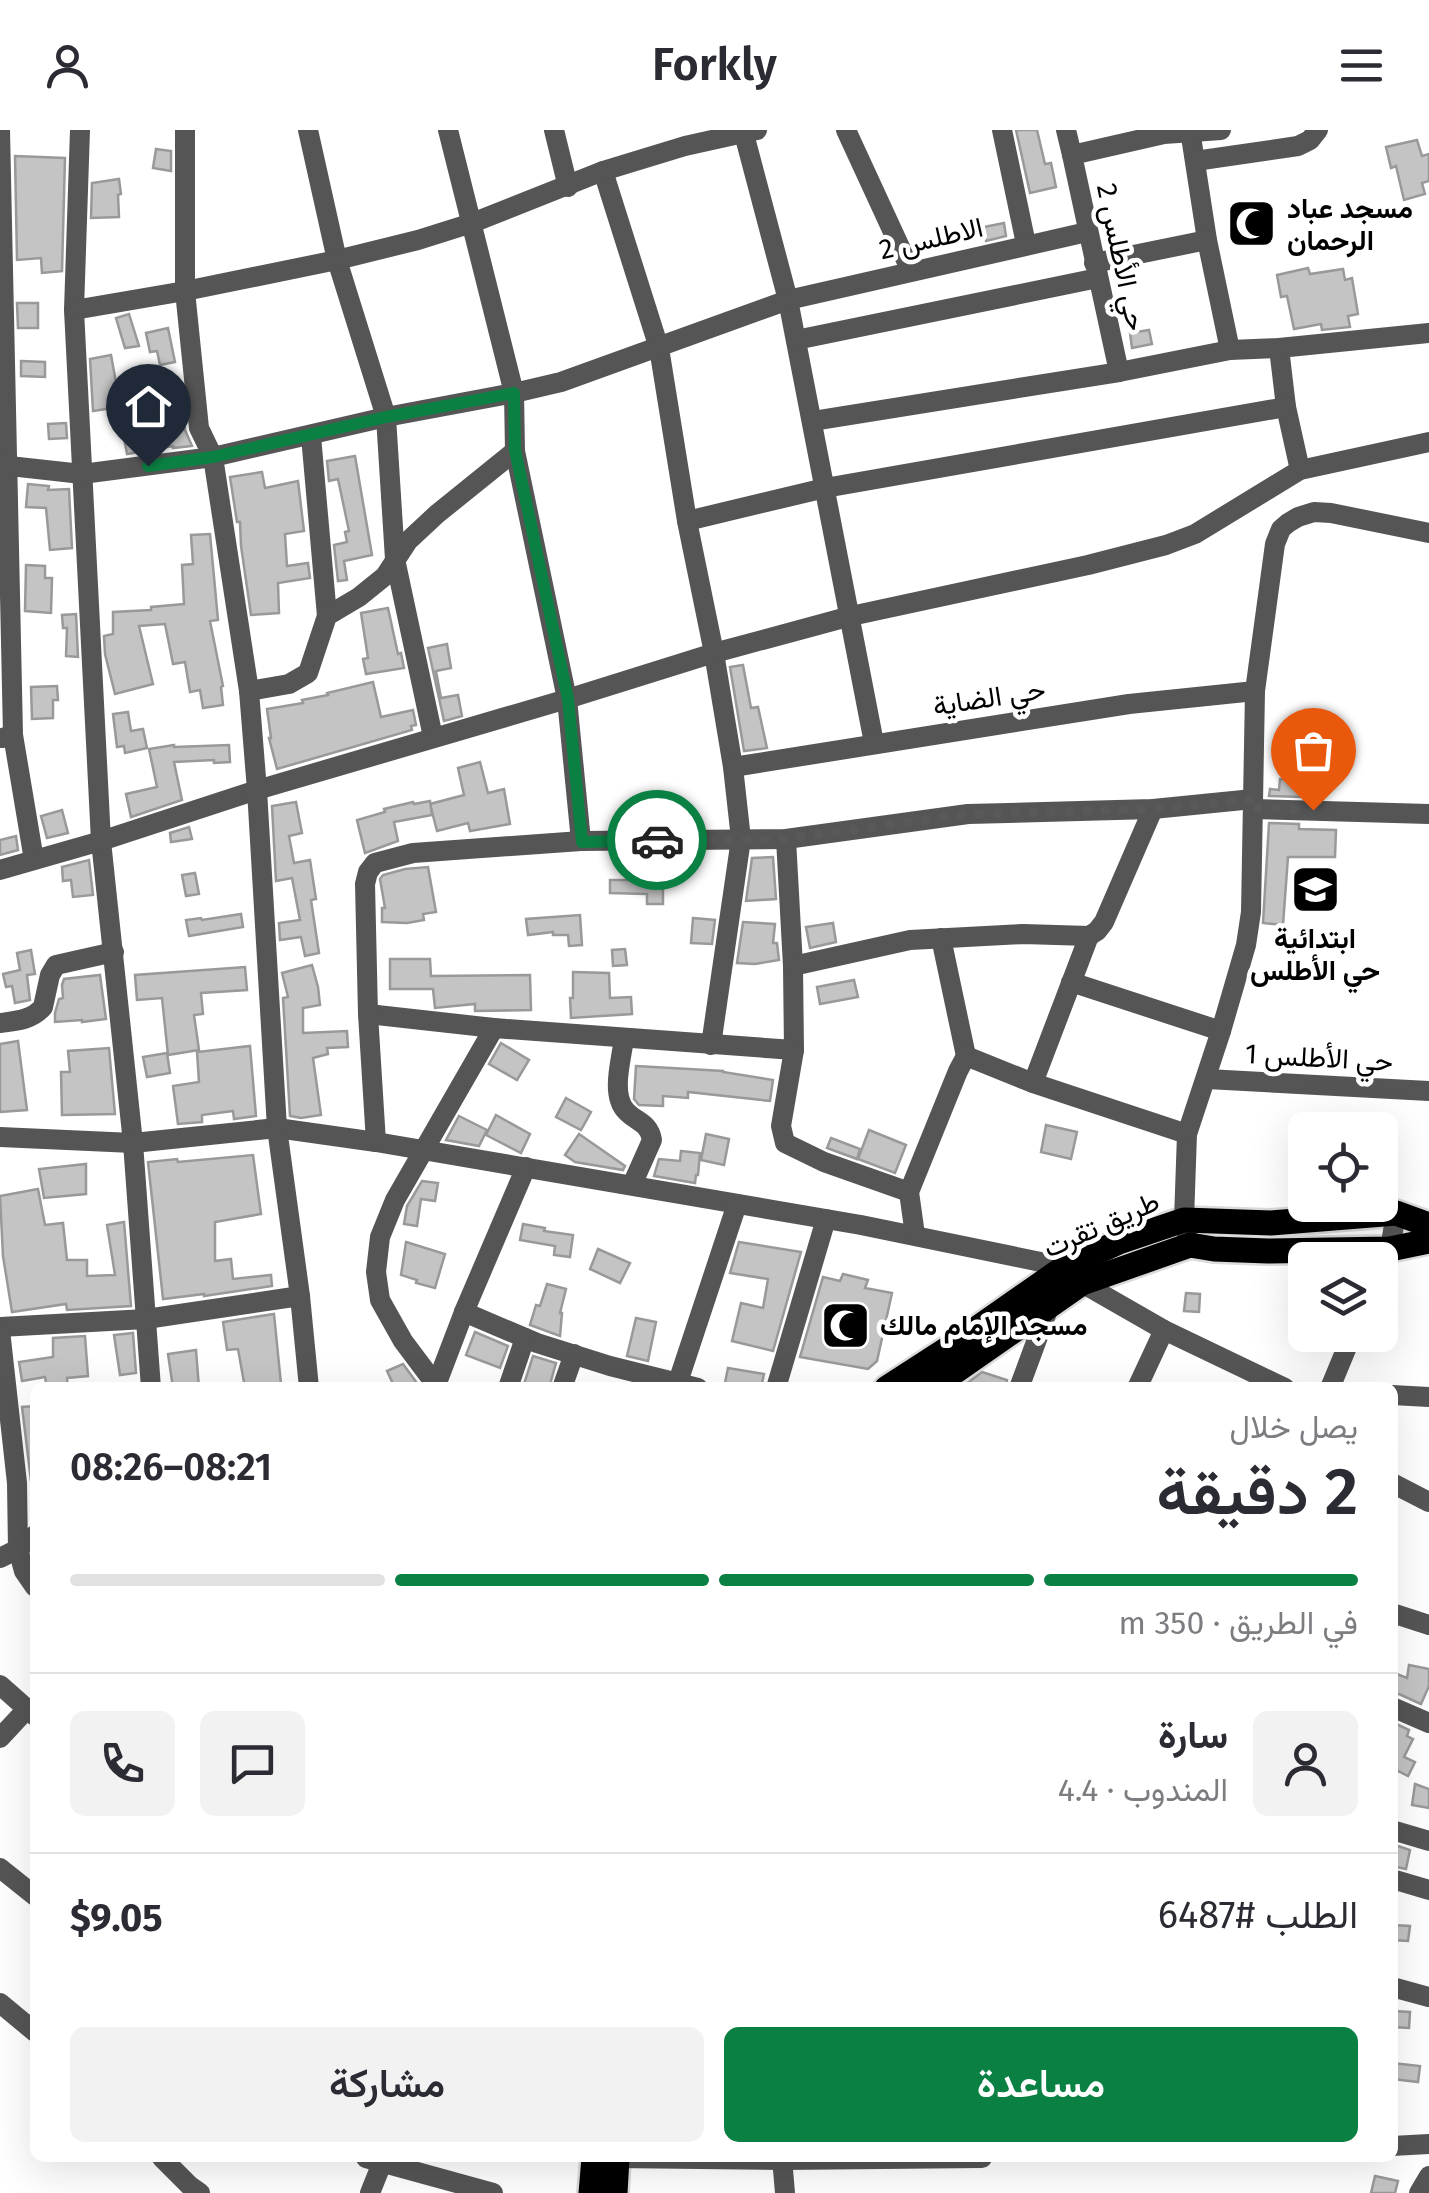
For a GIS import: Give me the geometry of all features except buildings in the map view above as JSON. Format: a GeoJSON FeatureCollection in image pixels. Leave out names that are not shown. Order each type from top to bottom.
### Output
{"type":"FeatureCollection","features":[{"type":"Feature","properties":{"kind":"main road","name":"طريق تقرت"},"geometry":{"type":"LineString","coordinates":[[1398,1215],[1429,1225]]}},
{"type":"Feature","properties":{"kind":"main road","name":"طريق تقرت"},"geometry":{"type":"LineString","coordinates":[[895,1382],[1074,1275],[1187,1233],[1296,1222]]}},
{"type":"Feature","properties":{"kind":"main road","name":"طريق تقرت"},"geometry":{"type":"LineString","coordinates":[[1187,1233],[1214,1249],[1288,1253]]}},
{"type":"Feature","properties":{"kind":"main road","name":"طريق تقرت"},"geometry":{"type":"LineString","coordinates":[[1398,1255],[1429,1242]]}},
{"type":"Feature","properties":{"kind":"main road","name":"طريق تقرت"},"geometry":{"type":"LineString","coordinates":[[937,1382],[1050,1307],[1074,1275]]}},
{"type":"Feature","properties":{"kind":"main road"},"geometry":{"type":"LineString","coordinates":[[591,2193],[594,2162]]}},
{"type":"Feature","properties":{"kind":"main road"},"geometry":{"type":"LineString","coordinates":[[616,2162],[616,2193]]}},
{"type":"Feature","properties":{"kind":"street"},"geometry":{"type":"LineString","coordinates":[[0,130],[6,737],[34,860]]}},
{"type":"Feature","properties":{"kind":"street"},"geometry":{"type":"LineString","coordinates":[[80,130],[74,310],[101,840],[133,1143],[150,1382]]}},
{"type":"Feature","properties":{"kind":"street"},"geometry":{"type":"LineString","coordinates":[[185,130],[185,291],[199,428],[213,457],[249,691],[277,1128],[308,1382]]}},
{"type":"Feature","properties":{"kind":"street"},"geometry":{"type":"LineString","coordinates":[[308,130],[336,260],[386,417],[394,559],[433,737]]}},
{"type":"Feature","properties":{"kind":"street"},"geometry":{"type":"LineString","coordinates":[[448,130],[514,393],[515,450],[568,699],[582,842]]}},
{"type":"Feature","properties":{"kind":"street"},"geometry":{"type":"LineString","coordinates":[[554,130],[568,187]]}},
{"type":"Feature","properties":{"kind":"street"},"geometry":{"type":"LineString","coordinates":[[846,130],[911,271]]}},
{"type":"Feature","properties":{"kind":"street"},"geometry":{"type":"LineString","coordinates":[[1002,130],[1026,244]]}},
{"type":"Feature","properties":{"kind":"street"},"geometry":{"type":"LineString","coordinates":[[1066,130],[1072,156]]}},
{"type":"Feature","properties":{"kind":"street","name":"حي الأطلس 2"},"geometry":{"type":"LineString","coordinates":[[1118,372],[1072,156],[1164,134],[1221,130]]}},
{"type":"Feature","properties":{"kind":"street"},"geometry":{"type":"LineString","coordinates":[[1195,161],[1298,146],[1318,130]]}},
{"type":"Feature","properties":{"kind":"street"},"geometry":{"type":"LineString","coordinates":[[74,310],[185,291],[418,240],[568,187],[683,138],[751,132],[788,300],[874,743]]}},
{"type":"Feature","properties":{"kind":"street"},"geometry":{"type":"LineString","coordinates":[[1191,132],[1207,240],[1230,350]]}},
{"type":"Feature","properties":{"kind":"street"},"geometry":{"type":"LineString","coordinates":[[603,171],[659,348],[733,767],[741,839],[710,1045]]}},
{"type":"Feature","properties":{"kind":"street","name":"الاطلس 2"},"geometry":{"type":"LineString","coordinates":[[4,464],[82,474],[213,457],[386,417],[514,393],[560,382],[788,300],[1088,232]]}},
{"type":"Feature","properties":{"kind":"street"},"geometry":{"type":"LineString","coordinates":[[796,340],[1207,240]]}},
{"type":"Feature","properties":{"kind":"street"},"geometry":{"type":"LineString","coordinates":[[812,421],[1230,350],[1429,333]]}},
{"type":"Feature","properties":{"kind":"street"},"geometry":{"type":"LineString","coordinates":[[1279,348],[1286,408],[1300,470]]}},
{"type":"Feature","properties":{"kind":"street"},"geometry":{"type":"LineString","coordinates":[[688,521],[825,488],[1286,408]]}},
{"type":"Feature","properties":{"kind":"street"},"geometry":{"type":"LineString","coordinates":[[249,691],[289,684],[308,673],[327,616],[311,436]]}},
{"type":"Feature","properties":{"kind":"street"},"geometry":{"type":"LineString","coordinates":[[0,870],[714,653],[850,616],[1088,566],[1166,545],[1195,534],[1300,470],[1429,442]]}},
{"type":"Feature","properties":{"kind":"street"},"geometry":{"type":"LineString","coordinates":[[327,616],[385,576],[408,541],[515,450]]}},
{"type":"Feature","properties":{"kind":"street"},"geometry":{"type":"LineString","coordinates":[[1187,1233],[1187,1134],[1222,1031],[1251,912],[1255,691],[1280,529],[1298,516],[1314,512],[1429,533]]}},
{"type":"Feature","properties":{"kind":"street","name":"حي الضاية"},"geometry":{"type":"LineString","coordinates":[[733,767],[1129,704],[1255,691]]}},
{"type":"Feature","properties":{"kind":"street"},"geometry":{"type":"LineString","coordinates":[[376,1142],[365,884],[368,872],[376,864],[413,853],[582,842],[786,839],[968,814],[1253,804],[1429,814]]}},
{"type":"Feature","properties":{"kind":"street"},"geometry":{"type":"LineString","coordinates":[[793,966],[910,940],[1023,934],[1088,936],[1104,922],[1153,809]]}},
{"type":"Feature","properties":{"kind":"street"},"geometry":{"type":"LineString","coordinates":[[786,839],[794,1050],[781,1126],[785,1142],[824,1162],[909,1192]]}},
{"type":"Feature","properties":{"kind":"street"},"geometry":{"type":"LineString","coordinates":[[1033,1083],[1088,936]]}},
{"type":"Feature","properties":{"kind":"street"},"geometry":{"type":"LineString","coordinates":[[916,1235],[909,1192],[966,1056],[942,938]]}},
{"type":"Feature","properties":{"kind":"street"},"geometry":{"type":"LineString","coordinates":[[0,1023],[40,1012],[56,965],[114,952]]}},
{"type":"Feature","properties":{"kind":"street"},"geometry":{"type":"LineString","coordinates":[[1071,982],[1222,1031]]}},
{"type":"Feature","properties":{"kind":"street"},"geometry":{"type":"LineString","coordinates":[[368,1014],[494,1028],[794,1050]]}},
{"type":"Feature","properties":{"kind":"street"},"geometry":{"type":"LineString","coordinates":[[433,1382],[380,1300],[376,1272],[380,1236],[395,1200],[494,1028]]}},
{"type":"Feature","properties":{"kind":"street"},"geometry":{"type":"LineString","coordinates":[[624,1038],[619,1099],[624,1110],[647,1126],[652,1140],[632,1185]]}},
{"type":"Feature","properties":{"kind":"street"},"geometry":{"type":"LineString","coordinates":[[966,1056],[1033,1083],[1187,1134]]}},
{"type":"Feature","properties":{"kind":"street","name":"حي الأطلس 1"},"geometry":{"type":"LineString","coordinates":[[1207,1078],[1429,1091]]}},
{"type":"Feature","properties":{"kind":"street"},"geometry":{"type":"LineString","coordinates":[[0,1138],[133,1143],[277,1128],[916,1235],[1074,1275],[1164,1330],[1273,1382]]}},
{"type":"Feature","properties":{"kind":"street"},"geometry":{"type":"LineString","coordinates":[[438,1382],[526,1167]]}},
{"type":"Feature","properties":{"kind":"street"},"geometry":{"type":"LineString","coordinates":[[685,1382],[737,1204]]}},
{"type":"Feature","properties":{"kind":"street"},"geometry":{"type":"LineString","coordinates":[[778,1382],[826,1218]]}},
{"type":"Feature","properties":{"kind":"street"},"geometry":{"type":"LineString","coordinates":[[30,1580],[9,1554],[17,1482],[0,1329],[146,1320],[300,1296]]}},
{"type":"Feature","properties":{"kind":"street"},"geometry":{"type":"LineString","coordinates":[[1021,1382],[1050,1307]]}},
{"type":"Feature","properties":{"kind":"street"},"geometry":{"type":"LineString","coordinates":[[464,1312],[525,1338],[672,1382]]}},
{"type":"Feature","properties":{"kind":"street"},"geometry":{"type":"LineString","coordinates":[[1140,1382],[1164,1330]]}},
{"type":"Feature","properties":{"kind":"street"},"geometry":{"type":"LineString","coordinates":[[510,1382],[525,1338]]}},
{"type":"Feature","properties":{"kind":"street"},"geometry":{"type":"LineString","coordinates":[[1332,1382],[1345,1352]]}},
{"type":"Feature","properties":{"kind":"street"},"geometry":{"type":"LineString","coordinates":[[564,1382],[574,1354]]}},
{"type":"Feature","properties":{"kind":"street"},"geometry":{"type":"LineString","coordinates":[[1398,1396],[1425,1394]]}},
{"type":"Feature","properties":{"kind":"street"},"geometry":{"type":"LineString","coordinates":[[1398,1486],[1429,1502]]}},
{"type":"Feature","properties":{"kind":"street"},"geometry":{"type":"LineString","coordinates":[[9,1554],[30,1539]]}},
{"type":"Feature","properties":{"kind":"street"},"geometry":{"type":"LineString","coordinates":[[1398,1615],[1429,1625]]}},
{"type":"Feature","properties":{"kind":"street"},"geometry":{"type":"LineString","coordinates":[[0,1685],[30,1712]]}},
{"type":"Feature","properties":{"kind":"street"},"geometry":{"type":"LineString","coordinates":[[1398,1709],[1429,1723]]}},
{"type":"Feature","properties":{"kind":"street"},"geometry":{"type":"LineString","coordinates":[[0,1738],[30,1714]]}},
{"type":"Feature","properties":{"kind":"street"},"geometry":{"type":"LineString","coordinates":[[1398,1832],[1429,1840]]}},
{"type":"Feature","properties":{"kind":"street"},"geometry":{"type":"LineString","coordinates":[[0,1868],[30,1892]]}},
{"type":"Feature","properties":{"kind":"street"},"geometry":{"type":"LineString","coordinates":[[1398,1881],[1429,1890]]}},
{"type":"Feature","properties":{"kind":"street"},"geometry":{"type":"LineString","coordinates":[[1398,1989],[1429,1997]]}},
{"type":"Feature","properties":{"kind":"street"},"geometry":{"type":"LineString","coordinates":[[0,2003],[30,2028]]}},
{"type":"Feature","properties":{"kind":"street"},"geometry":{"type":"LineString","coordinates":[[1398,2146],[1429,2144]]}},
{"type":"Feature","properties":{"kind":"street"},"geometry":{"type":"LineString","coordinates":[[166,2162],[200,2193]]}},
{"type":"Feature","properties":{"kind":"street"},"geometry":{"type":"LineString","coordinates":[[370,2193],[374,2162]]}},
{"type":"Feature","properties":{"kind":"street"},"geometry":{"type":"LineString","coordinates":[[381,2162],[493,2193]]}},
{"type":"Feature","properties":{"kind":"street"},"geometry":{"type":"LineString","coordinates":[[782,2162],[784,2193]]}},
{"type":"Feature","properties":{"kind":"street"},"geometry":{"type":"LineString","coordinates":[[1420,2193],[1429,2176]]}},
{"type":"Feature","properties":{"kind":"way so far"},"geometry":{"type":"LineString","coordinates":[[657,840],[786,839],[968,814],[1153,809],[1254,800],[1253,808],[1313,810]]}},
{"type":"Feature","properties":{"kind":"place","name":"مسجد عباد الرحمان"},"geometry":{"type":"Point","coordinates":[1252,224]}},
{"type":"Feature","properties":{"kind":"place","name":"ابتدائية حي الأطلس"},"geometry":{"type":"Point","coordinates":[1315,890]}},
{"type":"Feature","properties":{"kind":"place","name":"مسجد الإمام مالك"},"geometry":{"type":"Point","coordinates":[845,1325]}},
{"type":"Feature","properties":{"kind":"route"},"geometry":{"type":"LineString","coordinates":[[148,466],[213,457],[386,417],[514,393],[515,450],[568,699],[582,842],[657,840]]}}]}
